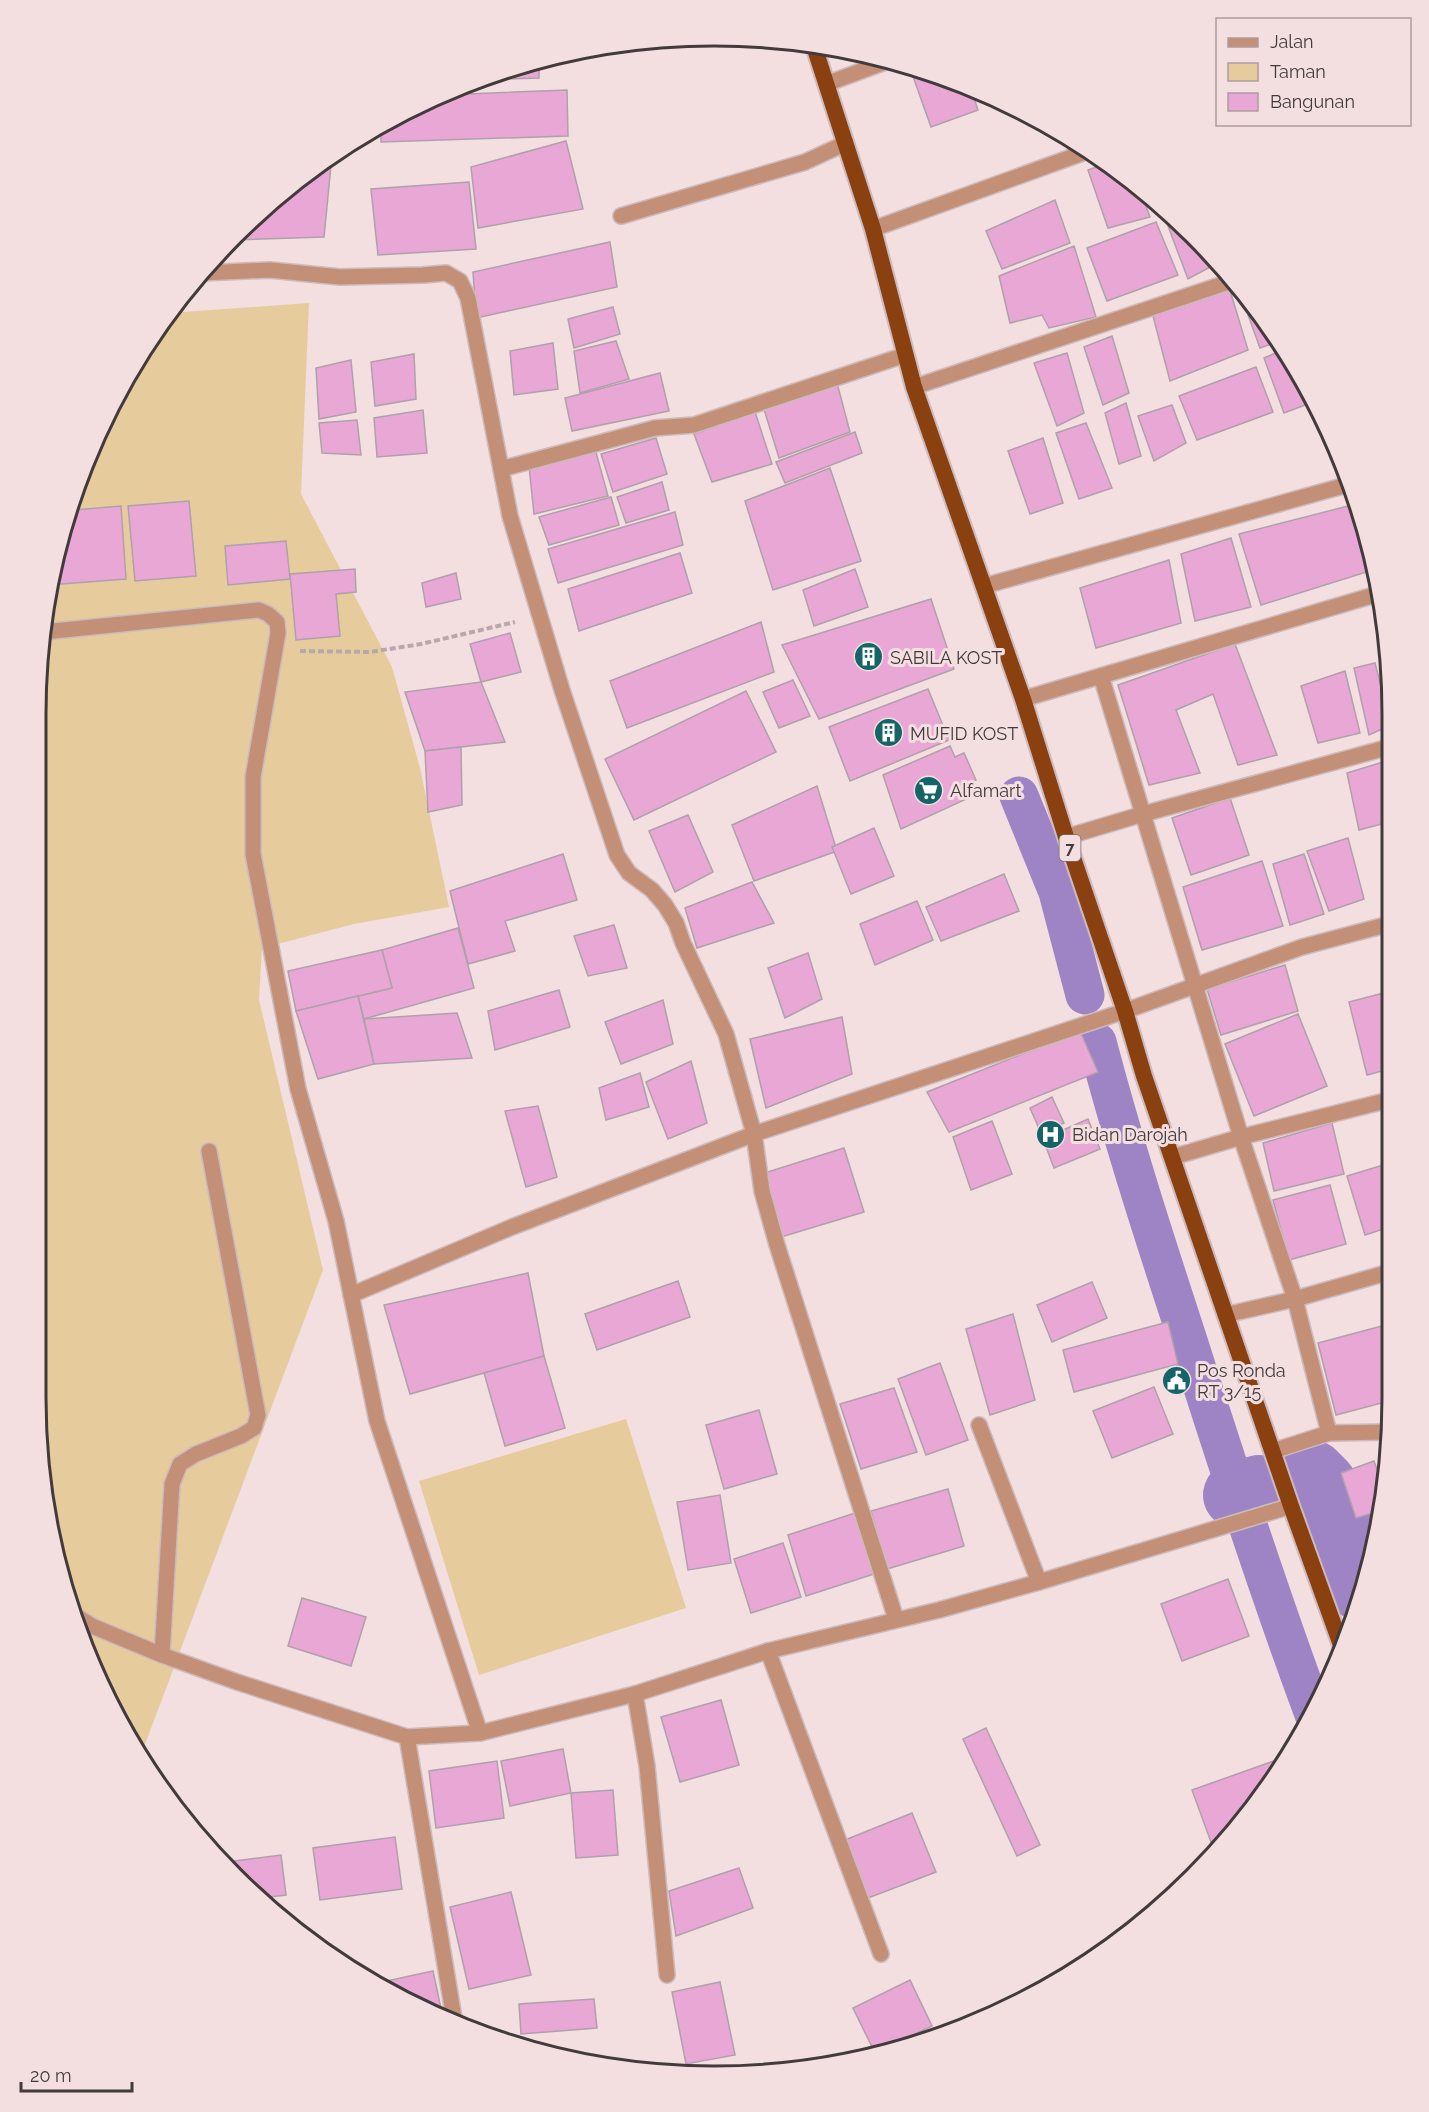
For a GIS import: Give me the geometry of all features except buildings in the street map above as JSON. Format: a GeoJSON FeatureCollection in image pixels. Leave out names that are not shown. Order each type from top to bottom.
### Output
{"type":"FeatureCollection","features":[{"type":"Feature","properties":{"kind":"highway","name":"7"},"geometry":{"type":"LineString","coordinates":[[817,54],[873,228],[914,387],[1023,699],[1066,837],[1125,1011],[1143,1076],[1338,1637]]}},
{"type":"Feature","properties":{"kind":"street"},"geometry":{"type":"LineString","coordinates":[[826,84],[876,66]]}},
{"type":"Feature","properties":{"kind":"street"},"geometry":{"type":"LineString","coordinates":[[621,216],[805,162],[846,143]]}},
{"type":"Feature","properties":{"kind":"street"},"geometry":{"type":"LineString","coordinates":[[873,228],[1079,154]]}},
{"type":"Feature","properties":{"kind":"street"},"geometry":{"type":"LineString","coordinates":[[213,272],[270,270],[340,276],[446,273],[460,281],[468,298],[510,516],[539,616],[617,855],[629,873],[652,890],[676,923],[683,943],[726,1034],[754,1134],[762,1191],[777,1245],[896,1619]]}},
{"type":"Feature","properties":{"kind":"street"},"geometry":{"type":"LineString","coordinates":[[914,387],[1225,283]]}},
{"type":"Feature","properties":{"kind":"street"},"geometry":{"type":"LineString","coordinates":[[501,469],[654,428],[694,425],[905,355]]}},
{"type":"Feature","properties":{"kind":"street"},"geometry":{"type":"LineString","coordinates":[[984,586],[1342,486]]}},
{"type":"Feature","properties":{"kind":"street"},"geometry":{"type":"LineString","coordinates":[[1023,699],[1372,596]]}},
{"type":"Feature","properties":{"kind":"street"},"geometry":{"type":"LineString","coordinates":[[52,631],[259,610],[277,622],[278,633],[253,777],[253,854],[298,1089],[336,1221],[377,1421],[480,1733]]}},
{"type":"Feature","properties":{"kind":"street"},"geometry":{"type":"LineString","coordinates":[[1101,676],[1240,1137],[1294,1299],[1329,1433]]}},
{"type":"Feature","properties":{"kind":"street"},"geometry":{"type":"LineString","coordinates":[[1066,837],[1382,749]]}},
{"type":"Feature","properties":{"kind":"street"},"geometry":{"type":"LineString","coordinates":[[351,1295],[512,1227],[754,1134],[1125,1011],[1302,947],[1382,926]]}},
{"type":"Feature","properties":{"kind":"street"},"geometry":{"type":"LineString","coordinates":[[1173,1157],[1240,1137],[1382,1102]]}},
{"type":"Feature","properties":{"kind":"street"},"geometry":{"type":"LineString","coordinates":[[162,1655],[172,1484],[180,1464],[196,1454],[242,1436],[254,1428],[258,1415],[209,1151]]}},
{"type":"Feature","properties":{"kind":"street"},"geometry":{"type":"LineString","coordinates":[[1225,1315],[1294,1299],[1382,1274]]}},
{"type":"Feature","properties":{"kind":"street"},"geometry":{"type":"LineString","coordinates":[[979,1425],[1039,1582]]}},
{"type":"Feature","properties":{"kind":"street"},"geometry":{"type":"LineString","coordinates":[[1273,1451],[1329,1433],[1381,1432]]}},
{"type":"Feature","properties":{"kind":"street"},"geometry":{"type":"LineString","coordinates":[[86,1622],[162,1655],[237,1682],[407,1737],[480,1733],[636,1694],[768,1651],[1039,1582],[1291,1506]]}},
{"type":"Feature","properties":{"kind":"street"},"geometry":{"type":"LineString","coordinates":[[768,1651],[881,1954]]}},
{"type":"Feature","properties":{"kind":"street"},"geometry":{"type":"LineString","coordinates":[[636,1694],[647,1766],[667,1975]]}},
{"type":"Feature","properties":{"kind":"street"},"geometry":{"type":"LineString","coordinates":[[407,1737],[453,2012]]}},
{"type":"Feature","properties":{"kind":"path"},"geometry":{"type":"LineString","coordinates":[[275,650],[370,652],[420,644],[539,616]]}},
{"type":"Feature","properties":{"kind":"green space"},"geometry":{"type":"Polygon","coordinates":[[[309,303],[301,494],[392,667],[420,768],[449,907],[354,924],[262,948],[259,1000],[323,1270],[144,1746],[115,1693],[82,1612],[59,1528],[52,1485],[46,1398],[46,714],[52,627],[59,584],[82,500],[115,419],[159,343],[182,312],[309,303]]]}},
{"type":"Feature","properties":{"kind":"green space"},"geometry":{"type":"Polygon","coordinates":[[[626,1419],[686,1608],[479,1675],[419,1481],[626,1419]]]}},
{"type":"Feature","properties":{"kind":"waterway"},"geometry":{"type":"LineString","coordinates":[[1019,796],[1058,892],[1085,995]]}},
{"type":"Feature","properties":{"kind":"waterway"},"geometry":{"type":"LineString","coordinates":[[1097,1042],[1141,1195],[1265,1577],[1309,1701]]}},
{"type":"Feature","properties":{"kind":"waterway"},"geometry":{"type":"LineString","coordinates":[[1302,1477],[1312,1474],[1323,1485],[1357,1579]]}},
{"type":"Feature","properties":{"kind":"waterway"},"geometry":{"type":"LineString","coordinates":[[1237,1495],[1259,1489]]}},
{"type":"Feature","properties":{"kind":"place","name":"SABILA KOST"},"geometry":{"type":"Point","coordinates":[869,657]}},
{"type":"Feature","properties":{"kind":"place","name":"MUFID KOST"},"geometry":{"type":"Point","coordinates":[889,733]}},
{"type":"Feature","properties":{"kind":"place","name":"Alfamart"},"geometry":{"type":"Point","coordinates":[929,790]}},
{"type":"Feature","properties":{"kind":"place","name":"Bidan Darojah"},"geometry":{"type":"Point","coordinates":[1051,1134]}},
{"type":"Feature","properties":{"kind":"place","name":"Pos Ronda RT 3/15"},"geometry":{"type":"Point","coordinates":[1176,1380]}}]}
